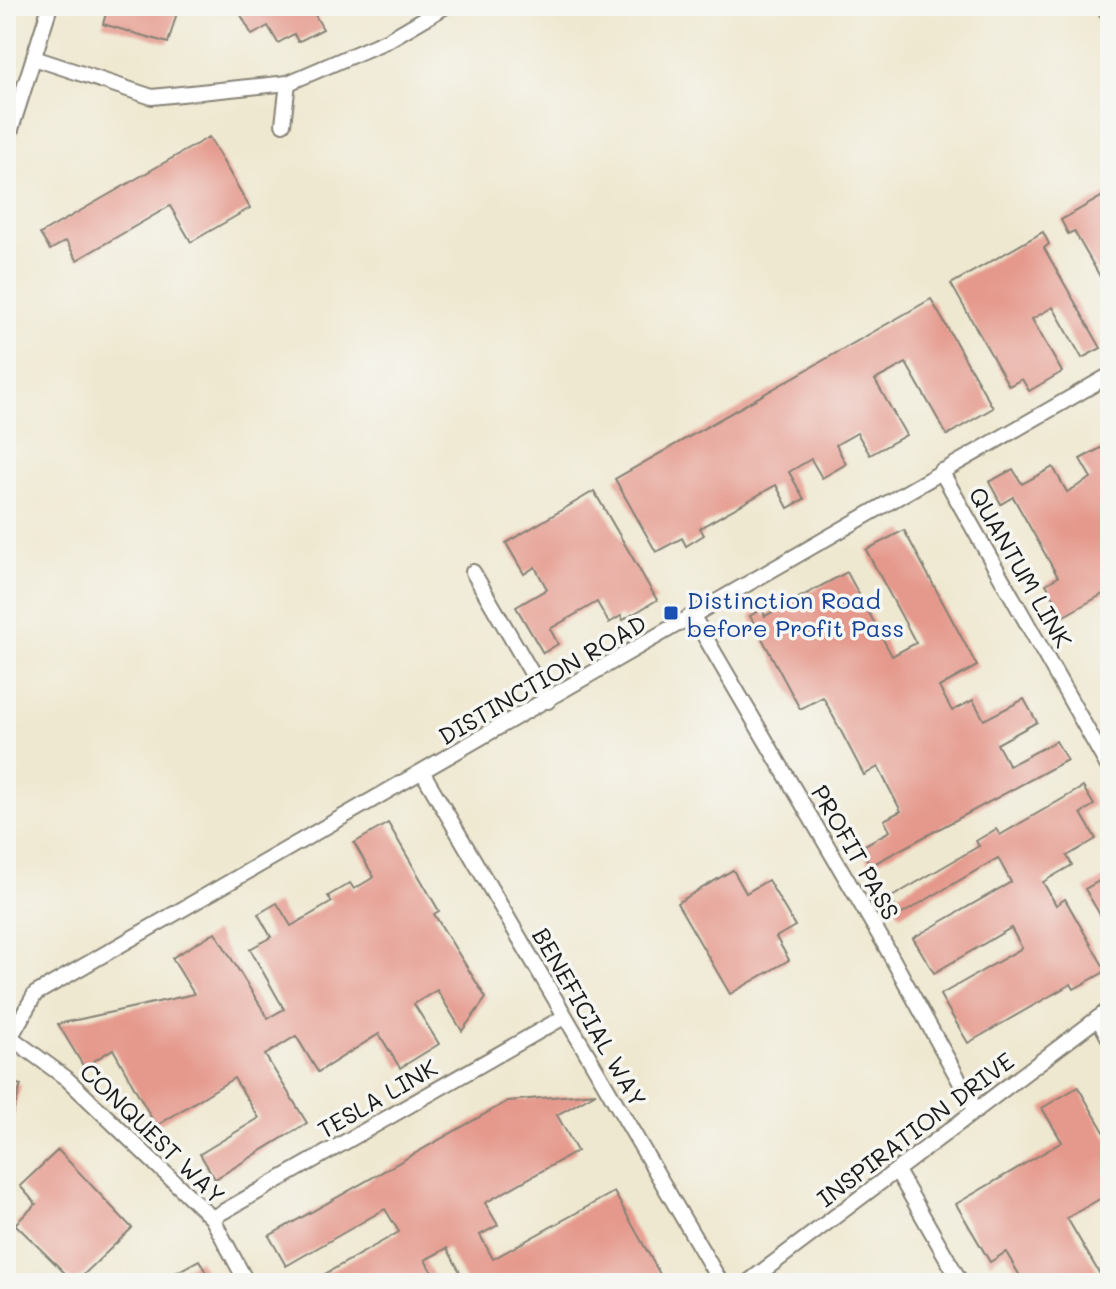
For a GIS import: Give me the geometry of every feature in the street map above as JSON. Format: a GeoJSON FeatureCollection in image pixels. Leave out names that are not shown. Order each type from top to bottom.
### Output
{"type":"FeatureCollection","features":[{"type":"Feature","properties":{"kind":"street"},"geometry":{"type":"LineString","coordinates":[[6,145],[50,6]]}},
{"type":"Feature","properties":{"kind":"street"},"geometry":{"type":"LineString","coordinates":[[34,58],[152,97],[288,83],[388,40],[446,6]]}},
{"type":"Feature","properties":{"kind":"street"},"geometry":{"type":"LineString","coordinates":[[1103,6],[1110,17]]}},
{"type":"Feature","properties":{"kind":"street"},"geometry":{"type":"LineString","coordinates":[[283,124],[288,83]]}},
{"type":"Feature","properties":{"kind":"street","name":"DISTINCTION ROAD"},"geometry":{"type":"LineString","coordinates":[[9,1035],[35,994],[694,618],[1110,375]]}},
{"type":"Feature","properties":{"kind":"street","name":"QUANTUM LINK"},"geometry":{"type":"LineString","coordinates":[[941,471],[1110,770]]}},
{"type":"Feature","properties":{"kind":"street"},"geometry":{"type":"LineString","coordinates":[[473,572],[548,701]]}},
{"type":"Feature","properties":{"kind":"street","name":"PROFIT PASS"},"geometry":{"type":"LineString","coordinates":[[694,618],[881,938],[976,1111]]}},
{"type":"Feature","properties":{"kind":"street","name":"BENEFICIAL WAY"},"geometry":{"type":"LineString","coordinates":[[423,773],[721,1283]]}},
{"type":"Feature","properties":{"kind":"street"},"geometry":{"type":"LineString","coordinates":[[1104,1014],[1110,1040]]}},
{"type":"Feature","properties":{"kind":"street","name":"INSPIRATION DRIVE"},"geometry":{"type":"LineString","coordinates":[[747,1283],[1104,1014]]}},
{"type":"Feature","properties":{"kind":"street","name":"TESLA LINK"},"geometry":{"type":"LineString","coordinates":[[212,1218],[564,1017]]}},
{"type":"Feature","properties":{"kind":"street","name":"CONQUEST WAY"},"geometry":{"type":"LineString","coordinates":[[9,1035],[66,1078],[212,1218],[247,1283]]}},
{"type":"Feature","properties":{"kind":"street"},"geometry":{"type":"LineString","coordinates":[[897,1171],[961,1283]]}},
{"type":"Feature","properties":{"kind":"building"},"geometry":{"type":"Polygon","coordinates":[[[108,6],[179,6],[168,43],[103,24],[108,6]]]}},
{"type":"Feature","properties":{"kind":"building"},"geometry":{"type":"Polygon","coordinates":[[[236,6],[310,6],[323,29],[298,42],[294,34],[278,43],[268,26],[252,35],[236,6]]]}},
{"type":"Feature","properties":{"kind":"building"},"geometry":{"type":"Polygon","coordinates":[[[209,137],[250,208],[191,242],[170,206],[77,260],[66,241],[50,250],[40,234],[209,137]]]}},
{"type":"Feature","properties":{"kind":"building"},"geometry":{"type":"Polygon","coordinates":[[[1110,192],[1110,294],[1074,231],[1068,234],[1061,220],[1110,192]]]}},
{"type":"Feature","properties":{"kind":"building"},"geometry":{"type":"Polygon","coordinates":[[[1043,232],[1049,244],[1044,248],[1101,348],[1082,358],[1053,307],[1032,319],[1062,372],[1029,391],[1022,379],[1009,386],[951,284],[1043,232]]]}},
{"type":"Feature","properties":{"kind":"building"},"geometry":{"type":"Polygon","coordinates":[[[931,299],[993,408],[947,435],[906,363],[875,380],[906,435],[870,455],[857,433],[836,445],[846,464],[822,478],[811,459],[789,472],[804,499],[788,508],[776,485],[700,528],[704,535],[686,546],[682,538],[656,552],[615,479],[931,299]]]}},
{"type":"Feature","properties":{"kind":"building"},"geometry":{"type":"Polygon","coordinates":[[[1110,443],[1110,590],[1064,616],[1046,584],[1058,577],[1013,497],[1001,504],[989,482],[1013,469],[1022,484],[1053,467],[1067,492],[1091,478],[1080,459],[1110,443]]]}},
{"type":"Feature","properties":{"kind":"building"},"geometry":{"type":"Polygon","coordinates":[[[594,491],[657,600],[623,620],[621,616],[609,623],[597,602],[550,629],[558,644],[543,653],[516,607],[547,589],[535,567],[524,574],[506,543],[594,491]]]}},
{"type":"Feature","properties":{"kind":"building"},"geometry":{"type":"Polygon","coordinates":[[[904,530],[977,666],[939,687],[952,711],[973,700],[984,720],[1024,699],[1037,722],[997,744],[1009,766],[1056,741],[1067,760],[870,866],[861,847],[890,831],[884,820],[901,811],[878,767],[864,775],[823,697],[800,709],[750,616],[762,609],[765,616],[847,572],[892,656],[916,643],[866,550],[904,530]]]}},
{"type":"Feature","properties":{"kind":"building"},"geometry":{"type":"Polygon","coordinates":[[[1083,787],[1094,805],[1081,813],[1096,839],[1067,856],[1072,865],[1043,882],[1056,905],[1065,899],[1106,971],[1074,989],[1071,984],[968,1043],[940,995],[1022,948],[1011,928],[934,973],[913,938],[1011,882],[998,858],[900,915],[890,898],[979,846],[976,841],[996,829],[1000,835],[1083,787]]]}},
{"type":"Feature","properties":{"kind":"building"},"geometry":{"type":"Polygon","coordinates":[[[388,823],[439,911],[434,914],[486,998],[462,1031],[437,990],[414,1004],[439,1044],[400,1068],[379,1034],[318,1072],[296,1036],[265,1055],[307,1123],[215,1179],[200,1154],[259,1118],[234,1078],[156,1126],[113,1049],[84,1067],[58,1024],[194,994],[172,958],[215,932],[268,1018],[284,1009],[250,949],[271,937],[258,914],[277,903],[291,926],[332,902],[328,896],[350,883],[354,889],[374,877],[354,843],[388,823]]]}},
{"type":"Feature","properties":{"kind":"building"},"geometry":{"type":"Polygon","coordinates":[[[733,870],[746,893],[768,880],[795,926],[776,937],[789,960],[730,994],[677,903],[733,870]]]}},
{"type":"Feature","properties":{"kind":"building"},"geometry":{"type":"Polygon","coordinates":[[[1110,875],[1110,932],[1085,889],[1110,875]]]}},
{"type":"Feature","properties":{"kind":"building"},"geometry":{"type":"Polygon","coordinates":[[[6,1081],[21,1085],[9,1127],[6,1127],[6,1081]]]}},
{"type":"Feature","properties":{"kind":"building"},"geometry":{"type":"Polygon","coordinates":[[[1078,1087],[1110,1142],[1110,1193],[1067,1218],[1105,1283],[1046,1283],[1041,1275],[1024,1283],[1006,1252],[990,1262],[956,1204],[1062,1142],[1042,1108],[1078,1087]]]}},
{"type":"Feature","properties":{"kind":"building"},"geometry":{"type":"Polygon","coordinates":[[[596,1093],[557,1115],[577,1151],[485,1203],[498,1225],[480,1235],[493,1259],[614,1192],[665,1283],[466,1283],[447,1248],[425,1260],[438,1283],[309,1283],[399,1232],[385,1209],[286,1266],[269,1236],[508,1101],[596,1093]]]}},
{"type":"Feature","properties":{"kind":"building"},"geometry":{"type":"Polygon","coordinates":[[[58,1150],[132,1228],[75,1283],[15,1224],[36,1204],[20,1186],[58,1150]]]}},
{"type":"Feature","properties":{"kind":"building"},"geometry":{"type":"Polygon","coordinates":[[[199,1260],[212,1283],[157,1283],[199,1260]]]}},
{"type":"Feature","properties":{"kind":"place","name":"Distinction Road before Profit Pass"},"geometry":{"type":"Point","coordinates":[671,613]}}]}
